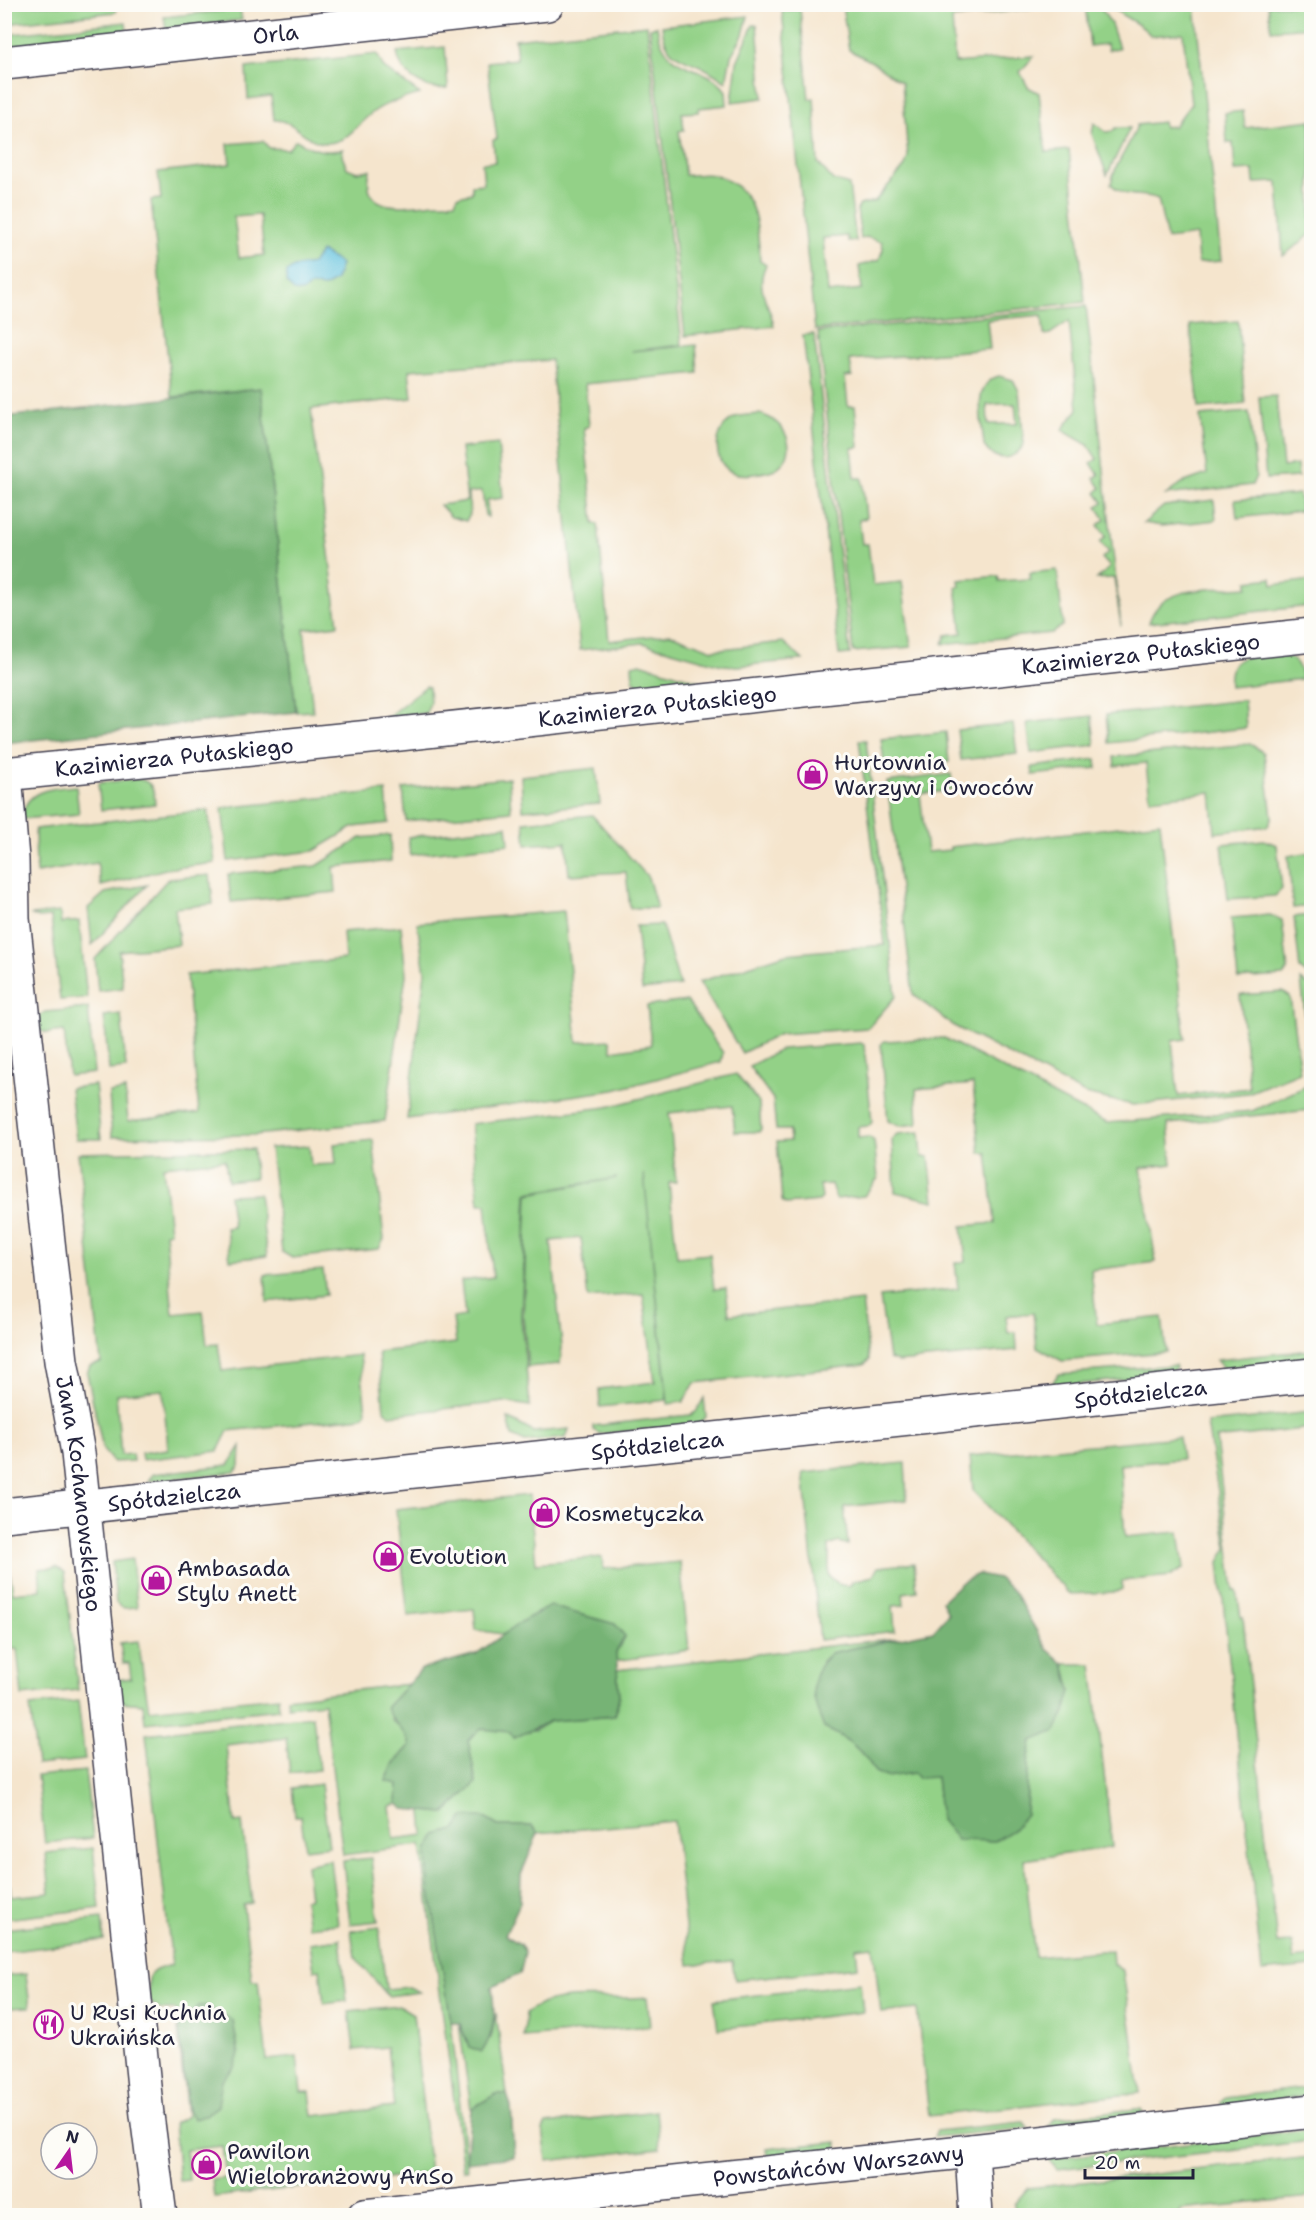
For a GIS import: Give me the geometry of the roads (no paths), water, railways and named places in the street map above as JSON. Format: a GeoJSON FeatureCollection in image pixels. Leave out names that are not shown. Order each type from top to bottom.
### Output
{"type":"FeatureCollection","features":[{"type":"Feature","properties":{"kind":"street","name":"Orla"},"geometry":{"type":"LineString","coordinates":[[4,63],[547,4]]}},
{"type":"Feature","properties":{"kind":"street","name":"Kazimierza Pułaskiego"},"geometry":{"type":"LineString","coordinates":[[5,774],[390,735],[1311,635]]}},
{"type":"Feature","properties":{"kind":"street","name":"Jana Kochanowskiego"},"geometry":{"type":"LineString","coordinates":[[5,774],[11,837],[14,930],[61,1361],[78,1454],[147,2115],[160,2216]]}},
{"type":"Feature","properties":{"kind":"street","name":"Spółdzielcza"},"geometry":{"type":"LineString","coordinates":[[4,1515],[1311,1375]]}},
{"type":"Feature","properties":{"kind":"street","name":"Powstańców Warszawy"},"geometry":{"type":"LineString","coordinates":[[364,2216],[972,2151],[1311,2111]]}},
{"type":"Feature","properties":{"kind":"street"},"geometry":{"type":"LineString","coordinates":[[972,2151],[976,2216]]}},
{"type":"Feature","properties":{"kind":"water"},"geometry":{"type":"Polygon","coordinates":[[[321,251],[341,264],[336,280],[325,287],[310,286],[302,292],[294,291],[286,283],[287,272],[294,267],[312,264],[321,251]]]}},
{"type":"Feature","properties":{"kind":"place","name":"Hurtownia Warzyw i Owoców"},"geometry":{"type":"Point","coordinates":[813,775]}},
{"type":"Feature","properties":{"kind":"place","name":"Kosmetyczka"},"geometry":{"type":"Point","coordinates":[544,1513]}},
{"type":"Feature","properties":{"kind":"place","name":"Evolution"},"geometry":{"type":"Point","coordinates":[388,1556]}},
{"type":"Feature","properties":{"kind":"place","name":"Ambasada Stylu Anett"},"geometry":{"type":"Point","coordinates":[156,1581]}},
{"type":"Feature","properties":{"kind":"place","name":"U Rusi Kuchnia Ukraińska"},"geometry":{"type":"Point","coordinates":[49,2025]}},
{"type":"Feature","properties":{"kind":"place","name":"Pawilon Wielobranżowy AnSo"},"geometry":{"type":"Point","coordinates":[206,2164]}}]}
